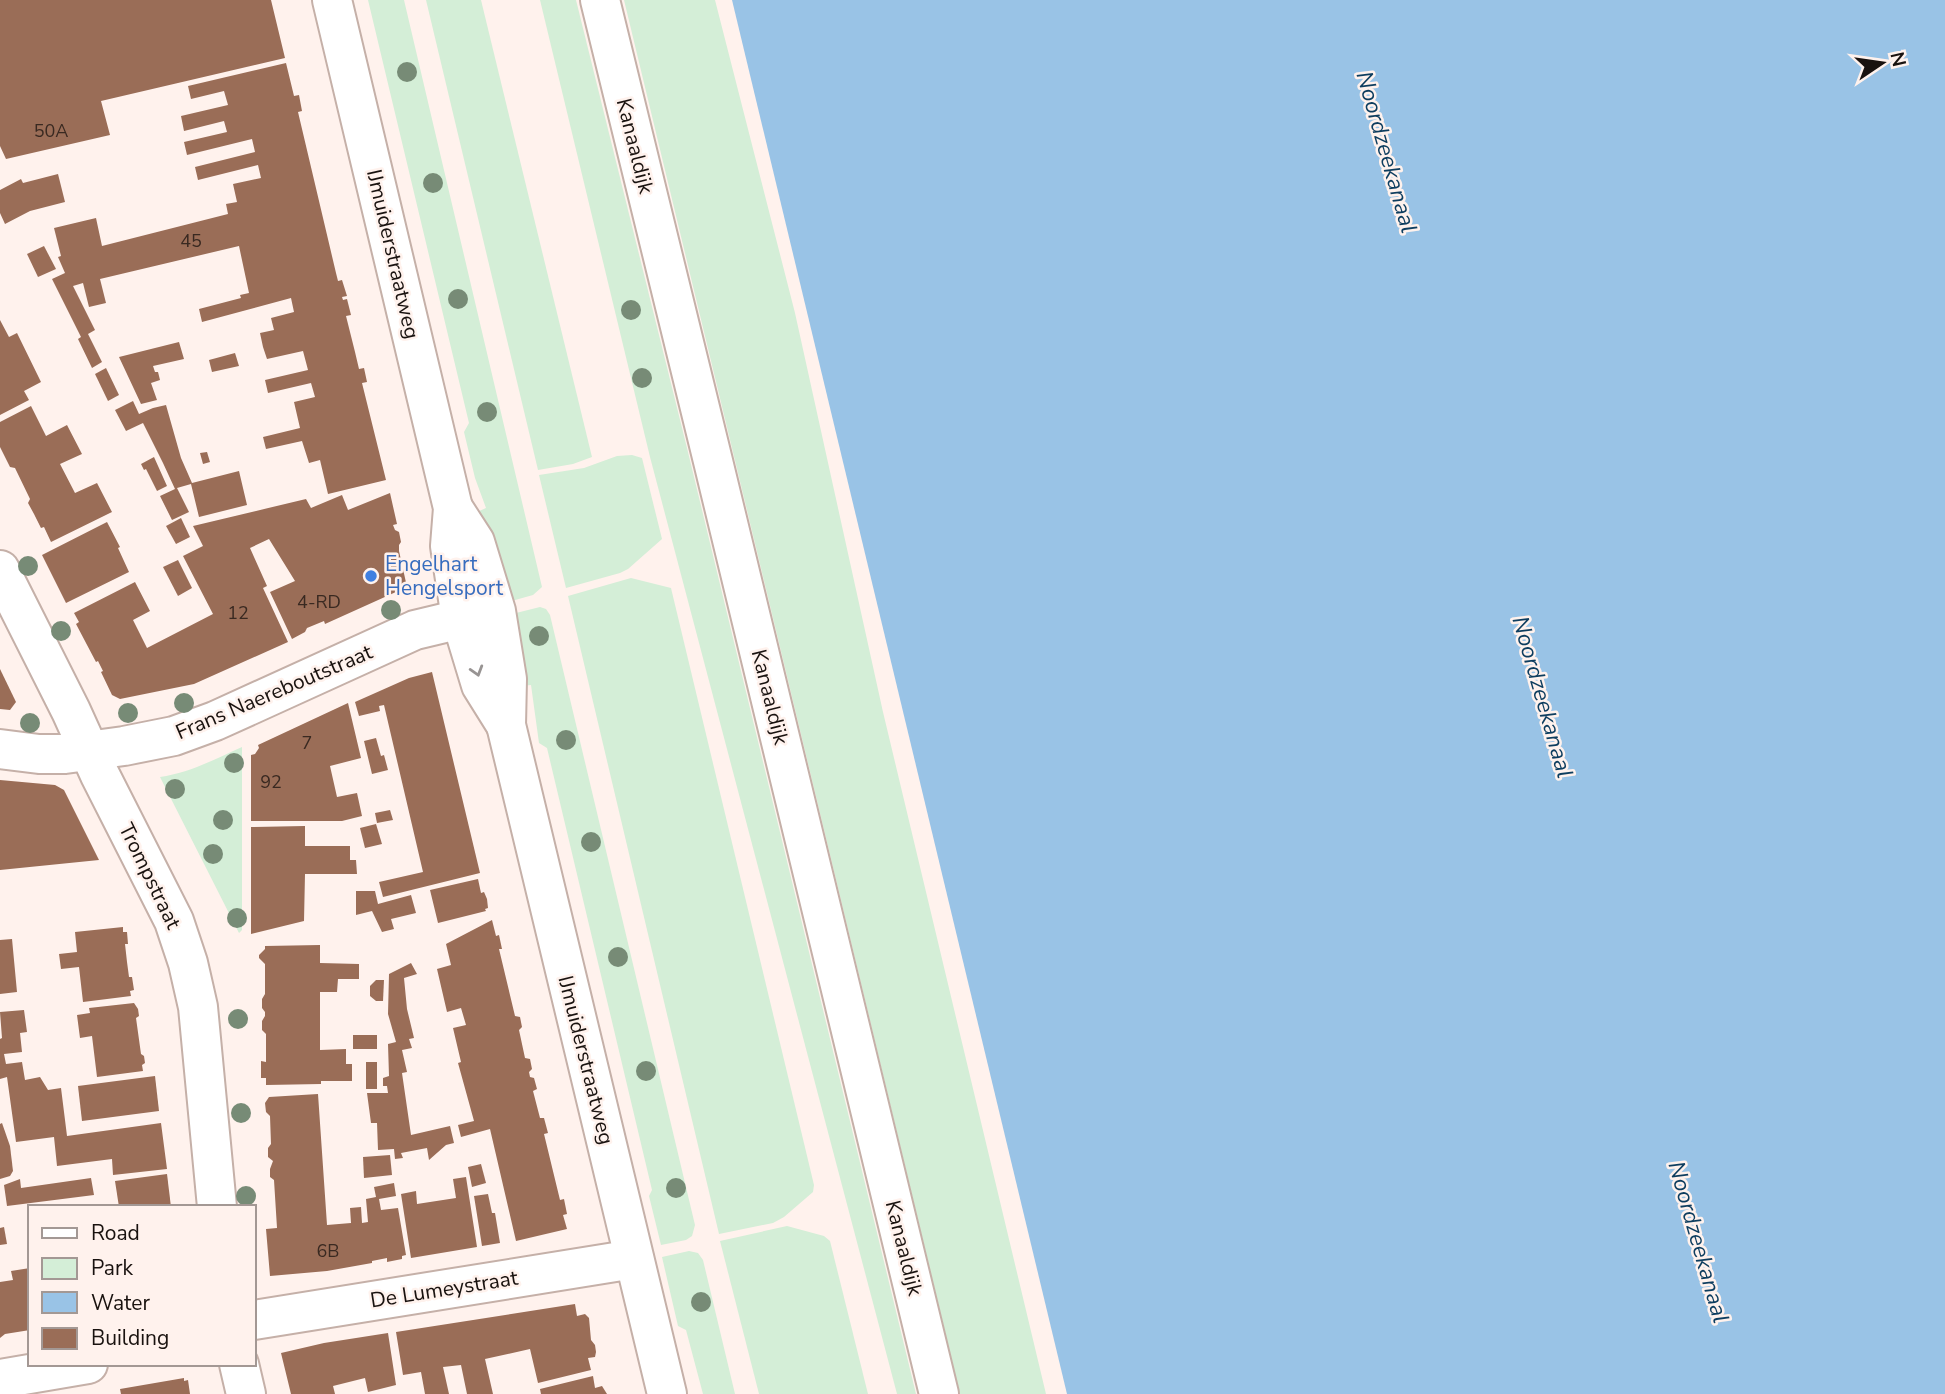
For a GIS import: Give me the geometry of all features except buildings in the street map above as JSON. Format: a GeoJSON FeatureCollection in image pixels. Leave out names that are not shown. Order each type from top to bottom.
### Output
{"type":"FeatureCollection","features":[{"type":"Feature","properties":{"kind":"street","name":"IJmuiderstraatweg"},"geometry":{"type":"LineString","coordinates":[[332,0],[453,508],[450,547],[461,618],[481,685],[506,725]]}},
{"type":"Feature","properties":{"kind":"street","name":"Kanaaldijk"},"geometry":{"type":"LineString","coordinates":[[600,0],[939,1394]]}},
{"type":"Feature","properties":{"kind":"street","name":"IJmuiderstraatweg"},"geometry":{"type":"LineString","coordinates":[[453,508],[475,542],[496,611],[507,679],[506,725],[667,1394]]}},
{"type":"Feature","properties":{"kind":"street","name":"Trompstraat"},"geometry":{"type":"LineString","coordinates":[[0,570],[174,921],[188,963],[198,1007],[217,1205]]}},
{"type":"Feature","properties":{"kind":"street","name":"Frans Naereboutstraat"},"geometry":{"type":"LineString","coordinates":[[0,749],[65,754],[152,742],[196,729],[415,630],[461,618]]}},
{"type":"Feature","properties":{"kind":"street","name":"De Lumeystraat"},"geometry":{"type":"LineString","coordinates":[[256,1320],[634,1259]]}},
{"type":"Feature","properties":{"kind":"street"},"geometry":{"type":"LineString","coordinates":[[0,1379],[76,1366]]}},
{"type":"Feature","properties":{"kind":"street"},"geometry":{"type":"LineString","coordinates":[[239,1366],[246,1394]]}},
{"type":"Feature","properties":{"kind":"green space"},"geometry":{"type":"Polygon","coordinates":[[[368,0],[404,0],[542,587],[533,595],[508,602],[477,512],[486,508],[475,478],[464,432],[469,423],[368,0]]]}},
{"type":"Feature","properties":{"kind":"green space"},"geometry":{"type":"Polygon","coordinates":[[[426,0],[481,0],[592,457],[573,464],[538,470],[426,0]]]}},
{"type":"Feature","properties":{"kind":"green space"},"geometry":{"type":"Polygon","coordinates":[[[540,0],[576,0],[916,1394],[897,1394],[650,457],[540,0]]]}},
{"type":"Feature","properties":{"kind":"green space"},"geometry":{"type":"Polygon","coordinates":[[[624,0],[715,0],[795,313],[883,712],[1046,1394],[960,1394],[624,0]]]}},
{"type":"Feature","properties":{"kind":"green space"},"geometry":{"type":"Polygon","coordinates":[[[632,455],[642,458],[662,539],[628,569],[566,588],[539,475],[584,468],[617,456],[632,455]]]}},
{"type":"Feature","properties":{"kind":"green space"},"geometry":{"type":"Polygon","coordinates":[[[631,578],[671,588],[814,1185],[813,1192],[773,1223],[719,1234],[568,596],[631,578]]]}},
{"type":"Feature","properties":{"kind":"green space"},"geometry":{"type":"Polygon","coordinates":[[[540,607],[546,609],[550,615],[695,1225],[692,1236],[686,1240],[661,1245],[649,1196],[652,1190],[547,748],[539,743],[531,685],[521,686],[512,614],[540,607]]]}},
{"type":"Feature","properties":{"kind":"green space"},"geometry":{"type":"Polygon","coordinates":[[[242,747],[242,930],[239,933],[160,777],[192,769],[242,747]]]}},
{"type":"Feature","properties":{"kind":"green space"},"geometry":{"type":"Polygon","coordinates":[[[787,1226],[824,1236],[830,1241],[868,1394],[759,1394],[720,1241],[787,1226]]]}},
{"type":"Feature","properties":{"kind":"green space"},"geometry":{"type":"Polygon","coordinates":[[[689,1251],[698,1253],[703,1260],[735,1394],[703,1394],[686,1330],[678,1326],[662,1257],[689,1251]]]}},
{"type":"Feature","properties":{"kind":"water","name":"Noordzeekanaal"},"geometry":{"type":"Polygon","coordinates":[[[732,0],[1945,0],[1945,1394],[1067,1394],[732,0]]]}},
{"type":"Feature","properties":{"kind":"place","name":"Engelhart Hengelsport"},"geometry":{"type":"Point","coordinates":[371,576]}}]}
